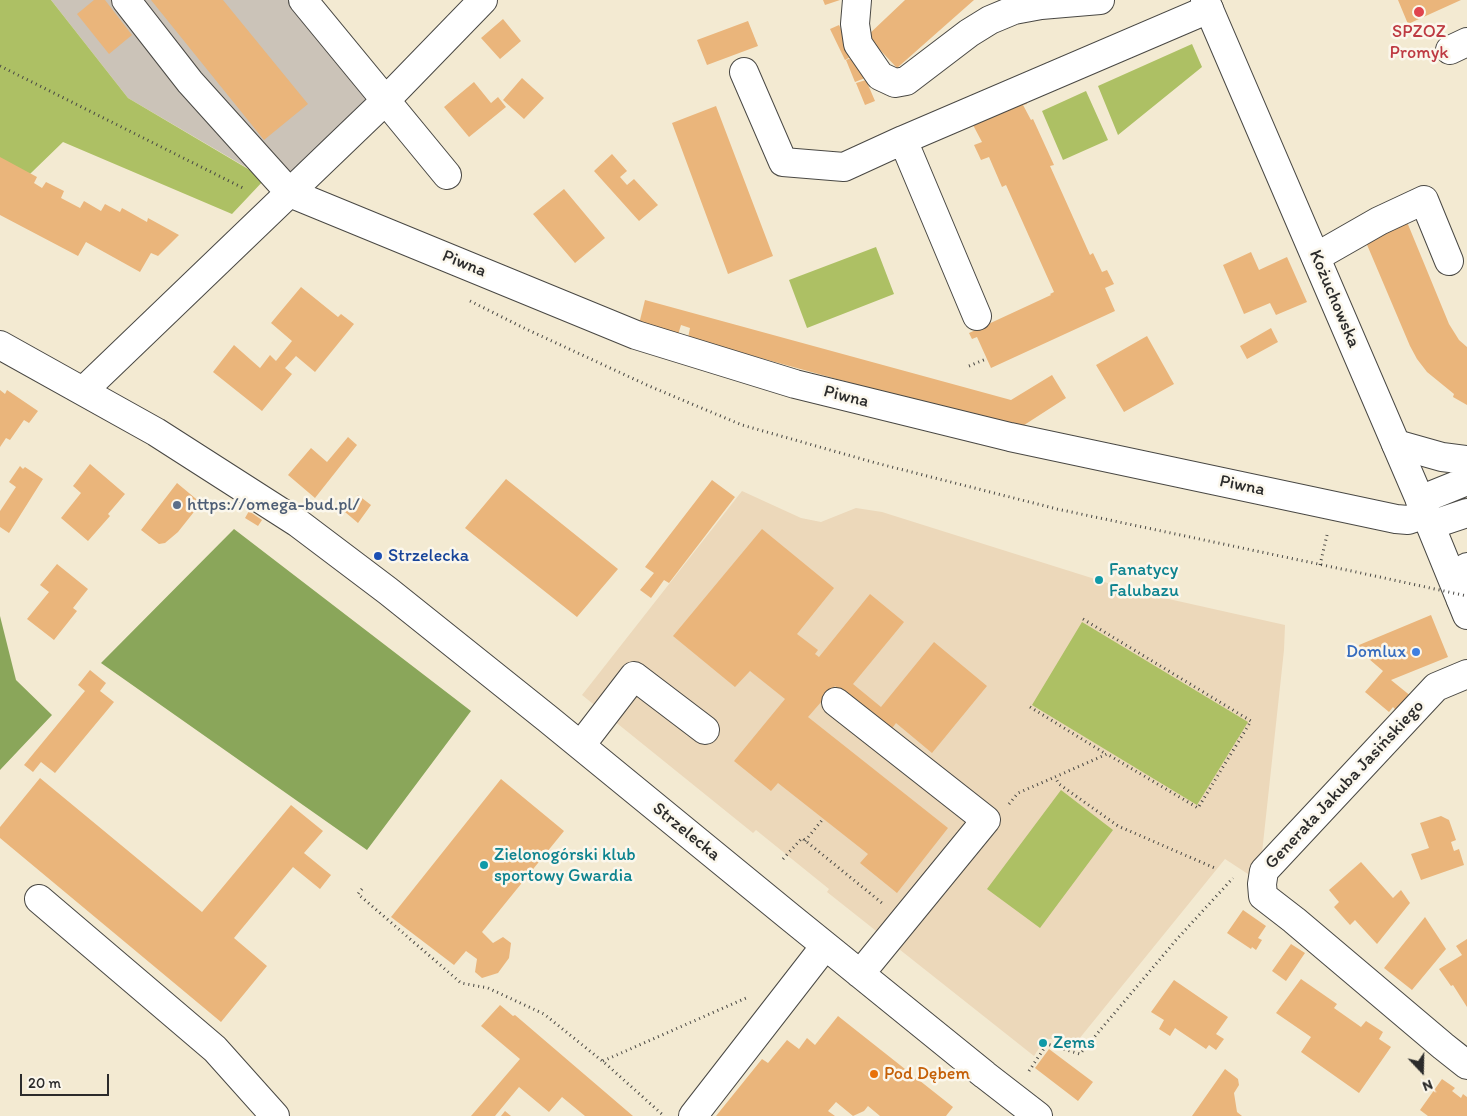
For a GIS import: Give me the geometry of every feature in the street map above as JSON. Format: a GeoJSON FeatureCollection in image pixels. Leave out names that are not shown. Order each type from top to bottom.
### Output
{"type":"FeatureCollection","features":[{"type":"Feature","properties":{"kind":"street"},"geometry":{"type":"LineString","coordinates":[[126,0],[284,198]]}},
{"type":"Feature","properties":{"kind":"street"},"geometry":{"type":"LineString","coordinates":[[303,0],[447,176]]}},
{"type":"Feature","properties":{"kind":"street"},"geometry":{"type":"LineString","coordinates":[[83,392],[385,101],[483,0]]}},
{"type":"Feature","properties":{"kind":"street"},"geometry":{"type":"LineString","coordinates":[[857,0],[855,24],[858,44],[880,76],[896,83],[906,80],[969,33],[1014,10],[1100,0]]}},
{"type":"Feature","properties":{"kind":"street"},"geometry":{"type":"LineString","coordinates":[[744,72],[783,162],[844,167],[1207,5]]}},
{"type":"Feature","properties":{"kind":"street","name":"Kożuchowska"},"geometry":{"type":"LineString","coordinates":[[1207,5],[1465,604]]}},
{"type":"Feature","properties":{"kind":"street"},"geometry":{"type":"LineString","coordinates":[[903,140],[977,316]]}},
{"type":"Feature","properties":{"kind":"street","name":"Piwna"},"geometry":{"type":"LineString","coordinates":[[284,198],[636,335],[795,384],[1010,437],[1396,519],[1408,520],[1426,513]]}},
{"type":"Feature","properties":{"kind":"street"},"geometry":{"type":"LineString","coordinates":[[1316,257],[1379,221],[1424,200],[1449,261]]}},
{"type":"Feature","properties":{"kind":"street","name":"Strzelecka"},"geometry":{"type":"LineString","coordinates":[[0,345],[156,432],[298,523],[388,591],[581,745],[860,974],[1038,1116]]}},
{"type":"Feature","properties":{"kind":"street"},"geometry":{"type":"LineString","coordinates":[[1396,444],[1424,452],[1467,460]]}},
{"type":"Feature","properties":{"kind":"street"},"geometry":{"type":"LineString","coordinates":[[1426,513],[1467,480]]}},
{"type":"Feature","properties":{"kind":"street"},"geometry":{"type":"LineString","coordinates":[[1426,513],[1467,513]]}},
{"type":"Feature","properties":{"kind":"street"},"geometry":{"type":"LineString","coordinates":[[1465,604],[1467,567]]}},
{"type":"Feature","properties":{"kind":"street","name":"Generała Jakuba Jasińskiego"},"geometry":{"type":"LineString","coordinates":[[1467,674],[1436,686],[1264,871],[1262,884],[1263,896],[1467,1064]]}},
{"type":"Feature","properties":{"kind":"street"},"geometry":{"type":"LineString","coordinates":[[581,745],[634,676],[705,730]]}},
{"type":"Feature","properties":{"kind":"street"},"geometry":{"type":"LineString","coordinates":[[836,702],[986,820],[860,974]]}},
{"type":"Feature","properties":{"kind":"street"},"geometry":{"type":"LineString","coordinates":[[38,899],[215,1049],[275,1116]]}},
{"type":"Feature","properties":{"kind":"street"},"geometry":{"type":"LineString","coordinates":[[693,1116],[826,946]]}},
{"type":"Feature","properties":{"kind":"path"},"geometry":{"type":"LineString","coordinates":[[0,66],[241,187],[284,198]]}},
{"type":"Feature","properties":{"kind":"path"},"geometry":{"type":"LineString","coordinates":[[466,298],[526,329],[631,378],[742,425],[1057,509],[1374,576],[1465,604]]}},
{"type":"Feature","properties":{"kind":"path"},"geometry":{"type":"LineString","coordinates":[[969,366],[986,359]]}},
{"type":"Feature","properties":{"kind":"path"},"geometry":{"type":"LineString","coordinates":[[1320,565],[1326,535],[1330,536]]}},
{"type":"Feature","properties":{"kind":"path"},"geometry":{"type":"LineString","coordinates":[[1030,707],[1198,808],[1251,721],[1083,619]]}},
{"type":"Feature","properties":{"kind":"path"},"geometry":{"type":"LineString","coordinates":[[986,820],[998,818],[1018,793],[1106,754]]}},
{"type":"Feature","properties":{"kind":"path"},"geometry":{"type":"LineString","coordinates":[[1054,777],[1059,784],[1118,826],[1217,869]]}},
{"type":"Feature","properties":{"kind":"path"},"geometry":{"type":"LineString","coordinates":[[805,841],[823,819]]}},
{"type":"Feature","properties":{"kind":"path"},"geometry":{"type":"LineString","coordinates":[[783,859],[802,838],[886,906],[905,919]]}},
{"type":"Feature","properties":{"kind":"path"},"geometry":{"type":"LineString","coordinates":[[1029,1071],[1047,1044],[1080,1054],[1177,939],[1234,878]]}},
{"type":"Feature","properties":{"kind":"path"},"geometry":{"type":"LineString","coordinates":[[362,889],[358,894],[461,983],[488,988],[544,1014],[665,1116]]}},
{"type":"Feature","properties":{"kind":"path"},"geometry":{"type":"LineString","coordinates":[[602,1061],[748,997]]}},
{"type":"Feature","properties":{"kind":"shaded area"},"geometry":{"type":"Polygon","coordinates":[[[51,0],[303,0],[385,101],[290,193],[128,98],[51,0]]]}},
{"type":"Feature","properties":{"kind":"shaded area"},"geometry":{"type":"Polygon","coordinates":[[[742,491],[801,518],[821,522],[856,508],[882,512],[1133,591],[1285,625],[1284,650],[1261,862],[1251,876],[1225,859],[1079,1039],[1045,1039],[1034,1056],[827,892],[829,889],[756,830],[753,833],[582,695],[742,491]]]}},
{"type":"Feature","properties":{"kind":"green space"},"geometry":{"type":"Polygon","coordinates":[[[0,0],[51,0],[128,98],[265,179],[232,214],[63,142],[0,203],[0,0]]]}},
{"type":"Feature","properties":{"kind":"green space"},"geometry":{"type":"Polygon","coordinates":[[[1192,44],[1202,67],[1118,135],[1098,86],[1192,44]]]}},
{"type":"Feature","properties":{"kind":"green space"},"geometry":{"type":"Polygon","coordinates":[[[1086,91],[1108,140],[1063,160],[1042,111],[1086,91]]]}},
{"type":"Feature","properties":{"kind":"green space"},"geometry":{"type":"Polygon","coordinates":[[[876,247],[894,294],[807,328],[789,280],[876,247]]]}},
{"type":"Feature","properties":{"kind":"green space"},"geometry":{"type":"Polygon","coordinates":[[[234,529],[471,711],[367,850],[101,663],[234,529]]]}},
{"type":"Feature","properties":{"kind":"green space"},"geometry":{"type":"Polygon","coordinates":[[[0,616],[16,680],[52,715],[0,770],[0,616]]]}},
{"type":"Feature","properties":{"kind":"green space"},"geometry":{"type":"Polygon","coordinates":[[[1082,622],[1248,722],[1197,805],[1032,705],[1082,622]]]}},
{"type":"Feature","properties":{"kind":"green space"},"geometry":{"type":"Polygon","coordinates":[[[1061,790],[1113,830],[1040,928],[987,889],[1061,790]]]}},
{"type":"Feature","properties":{"kind":"building"},"geometry":{"type":"Polygon","coordinates":[[[94,0],[105,0],[132,35],[109,54],[77,14],[94,0]]]}},
{"type":"Feature","properties":{"kind":"building"},"geometry":{"type":"Polygon","coordinates":[[[151,0],[223,0],[308,104],[264,140],[151,0]]]}},
{"type":"Feature","properties":{"kind":"building"},"geometry":{"type":"Polygon","coordinates":[[[823,0],[840,0],[825,5],[823,0]]]}},
{"type":"Feature","properties":{"kind":"building"},"geometry":{"type":"Polygon","coordinates":[[[905,0],[974,0],[897,68],[867,36],[905,0]]]}},
{"type":"Feature","properties":{"kind":"building","name":"SPZOZ Promyk"},"geometry":{"type":"Polygon","coordinates":[[[1398,0],[1461,0],[1408,24],[1398,0]]]}},
{"type":"Feature","properties":{"kind":"building"},"geometry":{"type":"Polygon","coordinates":[[[503,19],[521,41],[500,59],[481,38],[503,19]]]}},
{"type":"Feature","properties":{"kind":"building"},"geometry":{"type":"Polygon","coordinates":[[[748,21],[758,46],[707,65],[697,40],[748,21]]]}},
{"type":"Feature","properties":{"kind":"building"},"geometry":{"type":"Polygon","coordinates":[[[839,25],[854,55],[845,60],[830,29],[839,25]]]}},
{"type":"Feature","properties":{"kind":"building"},"geometry":{"type":"Polygon","coordinates":[[[856,56],[865,78],[855,82],[846,60],[856,56]]]}},
{"type":"Feature","properties":{"kind":"building"},"geometry":{"type":"Polygon","coordinates":[[[522,78],[544,98],[524,119],[503,100],[522,78]]]}},
{"type":"Feature","properties":{"kind":"building"},"geometry":{"type":"Polygon","coordinates":[[[866,80],[875,101],[865,105],[856,83],[866,80]]]}},
{"type":"Feature","properties":{"kind":"building"},"geometry":{"type":"Polygon","coordinates":[[[474,82],[491,103],[498,97],[506,107],[469,137],[444,107],[474,82]]]}},
{"type":"Feature","properties":{"kind":"building"},"geometry":{"type":"Polygon","coordinates":[[[1026,101],[1027,104],[1023,105],[1031,120],[1033,119],[1054,165],[1050,166],[1090,255],[1093,253],[1102,272],[1107,270],[1114,284],[1105,288],[1115,311],[991,368],[977,337],[972,339],[969,333],[1054,292],[1006,185],[1002,187],[989,157],[981,160],[974,145],[982,142],[973,125],[1026,101]]]}},
{"type":"Feature","properties":{"kind":"building"},"geometry":{"type":"Polygon","coordinates":[[[716,106],[773,256],[728,274],[672,123],[716,106]]]}},
{"type":"Feature","properties":{"kind":"building"},"geometry":{"type":"Polygon","coordinates":[[[612,154],[627,171],[620,177],[627,185],[634,179],[658,205],[639,221],[594,171],[612,154]]]}},
{"type":"Feature","properties":{"kind":"building"},"geometry":{"type":"Polygon","coordinates":[[[0,157],[37,177],[34,183],[42,188],[46,182],[64,191],[61,198],[80,208],[84,201],[101,211],[105,204],[120,212],[122,208],[147,222],[148,218],[179,235],[158,256],[151,253],[140,272],[86,242],[78,256],[0,215],[0,157]]]}},
{"type":"Feature","properties":{"kind":"building"},"geometry":{"type":"Polygon","coordinates":[[[564,189],[605,238],[575,263],[533,214],[564,189]]]}},
{"type":"Feature","properties":{"kind":"building"},"geometry":{"type":"Polygon","coordinates":[[[1407,222],[1449,324],[1459,340],[1467,347],[1467,405],[1453,397],[1454,394],[1427,372],[1417,359],[1365,240],[1407,222]]]}},
{"type":"Feature","properties":{"kind":"building"},"geometry":{"type":"Polygon","coordinates":[[[1251,252],[1259,270],[1287,257],[1307,302],[1276,315],[1270,303],[1244,314],[1223,265],[1251,252]]]}},
{"type":"Feature","properties":{"kind":"building"},"geometry":{"type":"Polygon","coordinates":[[[301,287],[338,317],[341,314],[354,324],[315,372],[296,356],[285,368],[292,374],[262,411],[213,372],[234,345],[260,368],[270,355],[276,361],[292,341],[271,323],[301,287]]]}},
{"type":"Feature","properties":{"kind":"building"},"geometry":{"type":"Polygon","coordinates":[[[645,300],[1011,400],[1052,375],[1066,398],[1018,429],[688,338],[690,328],[681,325],[678,335],[639,324],[645,300]]]}},
{"type":"Feature","properties":{"kind":"building"},"geometry":{"type":"Polygon","coordinates":[[[1271,328],[1278,342],[1247,359],[1240,346],[1271,328]]]}},
{"type":"Feature","properties":{"kind":"building"},"geometry":{"type":"Polygon","coordinates":[[[1147,336],[1174,384],[1124,412],[1096,365],[1147,336]]]}},
{"type":"Feature","properties":{"kind":"building"},"geometry":{"type":"Polygon","coordinates":[[[0,390],[5,394],[7,390],[38,411],[29,423],[24,420],[10,440],[6,438],[0,447],[0,390]]]}},
{"type":"Feature","properties":{"kind":"building"},"geometry":{"type":"Polygon","coordinates":[[[348,437],[357,445],[315,498],[288,475],[311,448],[327,462],[348,437]]]}},
{"type":"Feature","properties":{"kind":"building"},"geometry":{"type":"Polygon","coordinates":[[[90,464],[125,494],[108,514],[110,516],[88,541],[61,518],[81,493],[73,486],[90,464]]]}},
{"type":"Feature","properties":{"kind":"building"},"geometry":{"type":"Polygon","coordinates":[[[20,466],[23,469],[25,467],[43,479],[9,533],[0,527],[0,511],[16,487],[9,482],[20,466]]]}},
{"type":"Feature","properties":{"kind":"building"},"geometry":{"type":"Polygon","coordinates":[[[506,479],[618,569],[577,617],[465,528],[506,479]]]}},
{"type":"Feature","properties":{"kind":"building"},"geometry":{"type":"Polygon","coordinates":[[[712,480],[735,497],[669,583],[664,580],[651,598],[640,590],[654,573],[645,567],[712,480]]]}},
{"type":"Feature","properties":{"kind":"building"},"geometry":{"type":"Polygon","coordinates":[[[177,483],[201,503],[178,532],[165,543],[159,544],[141,530],[177,483]]]}},
{"type":"Feature","properties":{"kind":"building"},"geometry":{"type":"Polygon","coordinates":[[[358,495],[371,505],[358,523],[345,512],[358,495]]]}},
{"type":"Feature","properties":{"kind":"building"},"geometry":{"type":"Polygon","coordinates":[[[249,511],[262,520],[258,526],[245,518],[249,511]]]}},
{"type":"Feature","properties":{"kind":"building"},"geometry":{"type":"Polygon","coordinates":[[[762,529],[834,588],[797,634],[818,650],[815,654],[819,657],[870,594],[904,622],[853,684],[881,707],[934,642],[987,686],[932,753],[896,723],[890,731],[835,686],[808,717],[948,828],[897,893],[860,863],[868,854],[778,783],[771,791],[734,761],[785,699],[750,671],[735,687],[673,636],[762,529]]]}},
{"type":"Feature","properties":{"kind":"building"},"geometry":{"type":"Polygon","coordinates":[[[57,564],[88,589],[73,608],[77,611],[54,640],[27,619],[49,592],[40,585],[57,564]]]}},
{"type":"Feature","properties":{"kind":"building"},"geometry":{"type":"Polygon","coordinates":[[[1431,615],[1448,657],[1391,680],[1412,697],[1399,713],[1393,707],[1389,712],[1365,692],[1383,671],[1362,653],[1359,645],[1431,615]]]}},
{"type":"Feature","properties":{"kind":"building"},"geometry":{"type":"Polygon","coordinates":[[[90,670],[106,683],[100,691],[114,702],[55,773],[41,762],[33,772],[24,765],[85,691],[78,685],[90,670]]]}},
{"type":"Feature","properties":{"kind":"building"},"geometry":{"type":"Polygon","coordinates":[[[40,778],[202,912],[291,805],[323,831],[304,853],[331,875],[320,889],[293,867],[234,938],[267,966],[221,1022],[0,838],[0,827],[40,778]]]}},
{"type":"Feature","properties":{"kind":"building","name":"Zielonogórski klub sportowy Gwardia"},"geometry":{"type":"Polygon","coordinates":[[[501,779],[564,831],[482,932],[493,943],[503,937],[511,943],[509,958],[498,973],[482,978],[475,972],[477,959],[466,951],[454,965],[391,917],[501,779]]]}},
{"type":"Feature","properties":{"kind":"building"},"geometry":{"type":"Polygon","coordinates":[[[1441,816],[1449,820],[1456,840],[1451,842],[1454,851],[1459,849],[1464,865],[1421,880],[1411,854],[1429,848],[1420,823],[1441,816]]]}},
{"type":"Feature","properties":{"kind":"building"},"geometry":{"type":"Polygon","coordinates":[[[1361,862],[1393,898],[1401,890],[1410,903],[1377,944],[1355,920],[1350,925],[1334,907],[1339,902],[1329,890],[1361,862]]]}},
{"type":"Feature","properties":{"kind":"building"},"geometry":{"type":"Polygon","coordinates":[[[1243,910],[1266,926],[1258,938],[1262,940],[1256,950],[1252,947],[1251,949],[1227,933],[1243,910]]]}},
{"type":"Feature","properties":{"kind":"building"},"geometry":{"type":"Polygon","coordinates":[[[1425,917],[1446,949],[1412,990],[1384,968],[1425,917]]]}},
{"type":"Feature","properties":{"kind":"building"},"geometry":{"type":"Polygon","coordinates":[[[1467,939],[1467,1007],[1453,985],[1451,986],[1439,969],[1462,955],[1456,946],[1467,939]]]}},
{"type":"Feature","properties":{"kind":"building"},"geometry":{"type":"Polygon","coordinates":[[[1291,944],[1305,953],[1286,981],[1272,971],[1291,944]]]}},
{"type":"Feature","properties":{"kind":"building"},"geometry":{"type":"Polygon","coordinates":[[[1301,979],[1337,1004],[1334,1008],[1361,1027],[1366,1021],[1383,1032],[1379,1039],[1391,1047],[1359,1093],[1301,1052],[1311,1037],[1276,1013],[1301,979]]]}},
{"type":"Feature","properties":{"kind":"building"},"geometry":{"type":"Polygon","coordinates":[[[1174,980],[1228,1017],[1216,1034],[1224,1039],[1216,1050],[1209,1045],[1206,1049],[1175,1028],[1170,1036],[1159,1029],[1164,1020],[1151,1012],[1174,980]]]}},
{"type":"Feature","properties":{"kind":"building"},"geometry":{"type":"Polygon","coordinates":[[[500,1005],[513,1016],[515,1015],[633,1116],[585,1116],[562,1097],[549,1112],[519,1087],[495,1116],[471,1116],[520,1059],[481,1026],[500,1005]]]}},
{"type":"Feature","properties":{"kind":"building"},"geometry":{"type":"Polygon","coordinates":[[[838,1016],[953,1107],[946,1116],[880,1116],[868,1106],[864,1111],[853,1116],[836,1102],[828,1111],[835,1116],[716,1116],[762,1059],[768,1063],[787,1040],[799,1049],[807,1038],[815,1045],[838,1016]]]}},
{"type":"Feature","properties":{"kind":"building"},"geometry":{"type":"Polygon","coordinates":[[[1049,1049],[1093,1082],[1078,1101],[1035,1068],[1049,1049]]]}},
{"type":"Feature","properties":{"kind":"building"},"geometry":{"type":"Polygon","coordinates":[[[1225,1069],[1238,1079],[1239,1085],[1234,1093],[1237,1112],[1242,1116],[1192,1116],[1225,1069]]]}},
{"type":"Feature","properties":{"kind":"building"},"geometry":{"type":"Polygon","coordinates":[[[1442,1079],[1455,1088],[1452,1091],[1461,1098],[1463,1094],[1467,1097],[1467,1116],[1428,1116],[1420,1110],[1442,1079]]]}},
{"type":"Feature","properties":{"kind":"building"},"geometry":{"type":"Polygon","coordinates":[[[505,1111],[511,1116],[501,1116],[505,1111]]]}},
{"type":"Feature","properties":{"kind":"place","name":"SPZOZ Promyk"},"geometry":{"type":"Point","coordinates":[1419,12]}},
{"type":"Feature","properties":{"kind":"place","name":"https://omega-bud.pl/"},"geometry":{"type":"Point","coordinates":[177,505]}},
{"type":"Feature","properties":{"kind":"place","name":"Strzelecka"},"geometry":{"type":"Point","coordinates":[378,556]}},
{"type":"Feature","properties":{"kind":"place","name":"Fanatycy Falubazu"},"geometry":{"type":"Point","coordinates":[1099,580]}},
{"type":"Feature","properties":{"kind":"place","name":"Domlux"},"geometry":{"type":"Point","coordinates":[1416,652]}},
{"type":"Feature","properties":{"kind":"place","name":"Zielonogórski klub sportowy Gwardia"},"geometry":{"type":"Point","coordinates":[484,865]}},
{"type":"Feature","properties":{"kind":"place","name":"Zems"},"geometry":{"type":"Point","coordinates":[1043,1043]}},
{"type":"Feature","properties":{"kind":"place","name":"Pod Dębem"},"geometry":{"type":"Point","coordinates":[874,1074]}}]}
